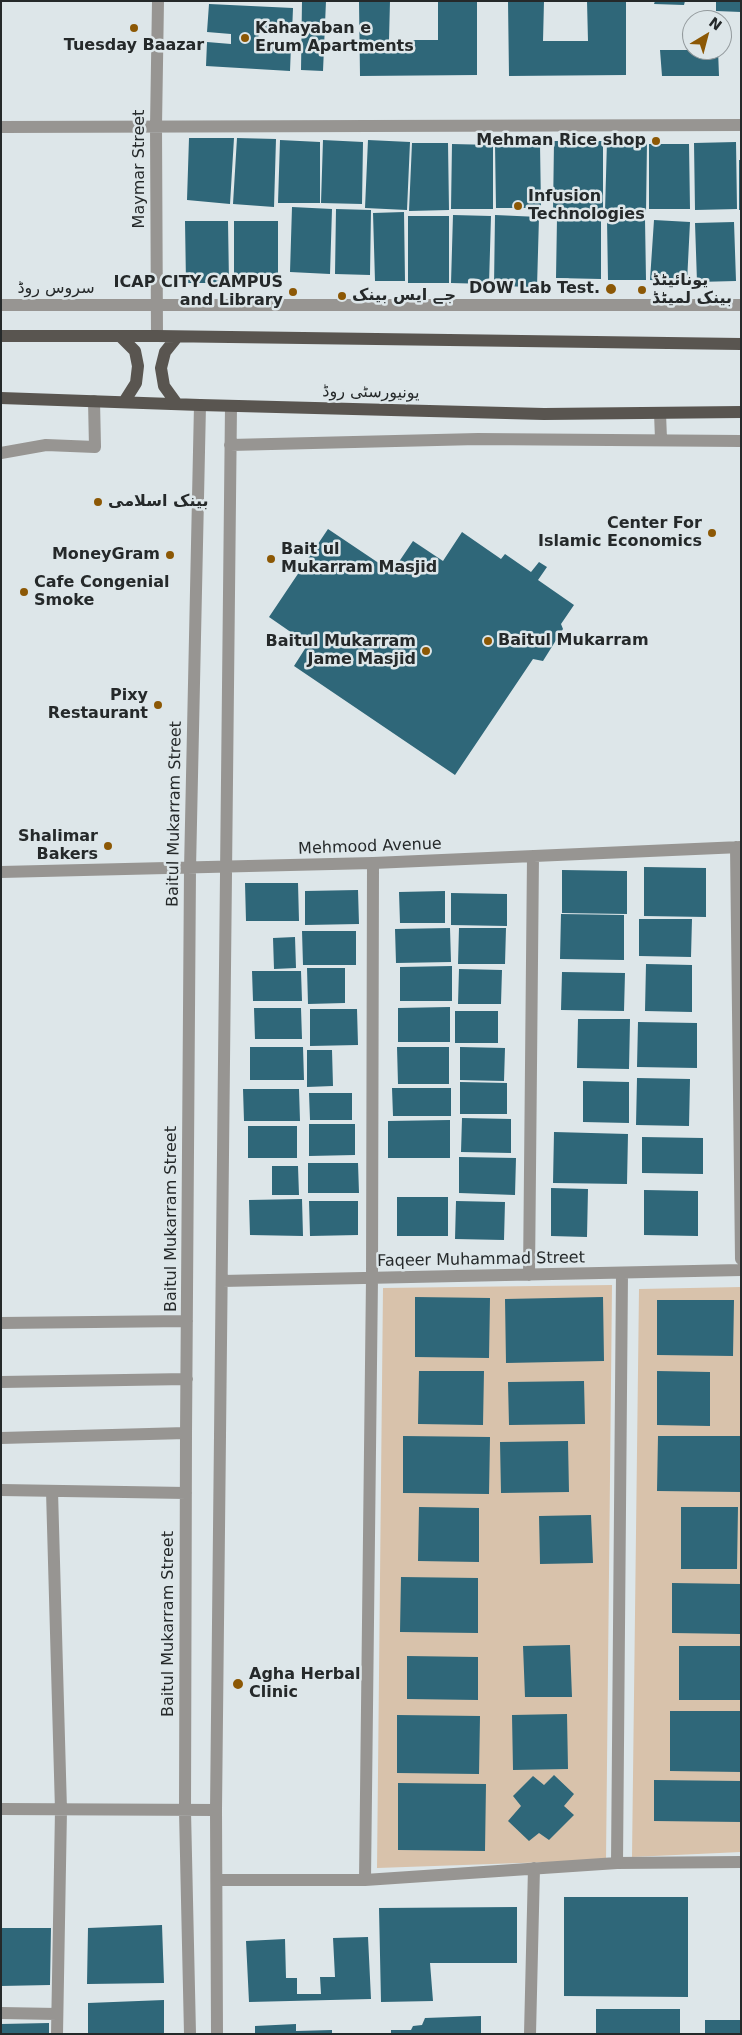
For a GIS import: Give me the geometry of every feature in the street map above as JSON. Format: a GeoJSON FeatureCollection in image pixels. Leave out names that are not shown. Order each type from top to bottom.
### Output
{"type":"FeatureCollection","features":[{"type":"Feature","properties":{"kind":"main road"},"geometry":{"type":"LineString","coordinates":[[1,336],[177,336],[741,344]]}},
{"type":"Feature","properties":{"kind":"main road"},"geometry":{"type":"LineString","coordinates":[[176,404],[164,386],[161,368],[165,352],[177,336]]}},
{"type":"Feature","properties":{"kind":"main road"},"geometry":{"type":"LineString","coordinates":[[121,337],[135,351],[138,366],[136,383],[124,402]]}},
{"type":"Feature","properties":{"kind":"main road","name":"یونیورسٹی روڈ"},"geometry":{"type":"LineString","coordinates":[[1,398],[544,414],[741,412]]}},
{"type":"Feature","properties":{"kind":"street","name":"Maymar Street"},"geometry":{"type":"LineString","coordinates":[[157,336],[156,126],[158,1]]}},
{"type":"Feature","properties":{"kind":"street"},"geometry":{"type":"LineString","coordinates":[[1,127],[741,125]]}},
{"type":"Feature","properties":{"kind":"street","name":"سروس روڈ"},"geometry":{"type":"LineString","coordinates":[[1,305],[741,305]]}},
{"type":"Feature","properties":{"kind":"street"},"geometry":{"type":"LineString","coordinates":[[1,453],[46,445],[95,447],[94,401]]}},
{"type":"Feature","properties":{"kind":"street","name":"Baitul Mukarram Street"},"geometry":{"type":"LineString","coordinates":[[190,2034],[185,1811],[186,1434],[190,869],[200,405]]}},
{"type":"Feature","properties":{"kind":"street"},"geometry":{"type":"LineString","coordinates":[[217,2034],[218,1880],[216,1810],[231,406]]}},
{"type":"Feature","properties":{"kind":"street"},"geometry":{"type":"LineString","coordinates":[[660,413],[661,439]]}},
{"type":"Feature","properties":{"kind":"street"},"geometry":{"type":"LineString","coordinates":[[230,445],[478,439],[741,440]]}},
{"type":"Feature","properties":{"kind":"street"},"geometry":{"type":"LineString","coordinates":[[738,846],[741,1258]]}},
{"type":"Feature","properties":{"kind":"street","name":"Mehmood Avenue"},"geometry":{"type":"LineString","coordinates":[[1,872],[190,869],[373,863],[738,846]]}},
{"type":"Feature","properties":{"kind":"street"},"geometry":{"type":"LineString","coordinates":[[528,1275],[533,856]]}},
{"type":"Feature","properties":{"kind":"street"},"geometry":{"type":"LineString","coordinates":[[365,1880],[372,1278],[373,863]]}},
{"type":"Feature","properties":{"kind":"street","name":"Faqeer Muhammad Street"},"geometry":{"type":"LineString","coordinates":[[222,1281],[741,1270]]}},
{"type":"Feature","properties":{"kind":"street"},"geometry":{"type":"LineString","coordinates":[[617,1863],[622,1273]]}},
{"type":"Feature","properties":{"kind":"street"},"geometry":{"type":"LineString","coordinates":[[1,1323],[187,1321]]}},
{"type":"Feature","properties":{"kind":"street"},"geometry":{"type":"LineString","coordinates":[[1,1382],[187,1380]]}},
{"type":"Feature","properties":{"kind":"street"},"geometry":{"type":"LineString","coordinates":[[1,1438],[186,1434]]}},
{"type":"Feature","properties":{"kind":"street"},"geometry":{"type":"LineString","coordinates":[[1,1490],[186,1493]]}},
{"type":"Feature","properties":{"kind":"street"},"geometry":{"type":"LineString","coordinates":[[52,1491],[61,1810],[57,2034]]}},
{"type":"Feature","properties":{"kind":"street"},"geometry":{"type":"LineString","coordinates":[[1,1809],[216,1810]]}},
{"type":"Feature","properties":{"kind":"street"},"geometry":{"type":"LineString","coordinates":[[218,1880],[365,1880],[617,1863],[741,1862]]}},
{"type":"Feature","properties":{"kind":"street"},"geometry":{"type":"LineString","coordinates":[[530,2034],[534,1868]]}},
{"type":"Feature","properties":{"kind":"street"},"geometry":{"type":"LineString","coordinates":[[1,2014],[57,2014]]}},
{"type":"Feature","properties":{"kind":"shaded area"},"geometry":{"type":"Polygon","coordinates":[[[612,1285],[606,1860],[377,1868],[383,1288],[612,1285]]]}},
{"type":"Feature","properties":{"kind":"shaded area"},"geometry":{"type":"Polygon","coordinates":[[[741,1287],[741,1852],[632,1857],[639,1289],[741,1287]]]}},
{"type":"Feature","properties":{"kind":"building","name":"Kahayaban e Erum Apartments"},"geometry":{"type":"Polygon","coordinates":[[[302,1],[326,1],[323,71],[301,70],[302,1]]]}},
{"type":"Feature","properties":{"kind":"building"},"geometry":{"type":"Polygon","coordinates":[[[359,1],[390,1],[389,40],[438,40],[438,1],[477,1],[477,75],[360,76],[359,1]]]}},
{"type":"Feature","properties":{"kind":"building"},"geometry":{"type":"Polygon","coordinates":[[[508,1],[544,1],[543,41],[588,41],[587,1],[626,1],[626,75],[509,76],[508,1]]]}},
{"type":"Feature","properties":{"kind":"building"},"geometry":{"type":"Polygon","coordinates":[[[655,1],[685,1],[684,5],[654,4],[655,1]]]}},
{"type":"Feature","properties":{"kind":"building"},"geometry":{"type":"Polygon","coordinates":[[[716,1],[741,1],[741,12],[716,10],[716,1]]]}},
{"type":"Feature","properties":{"kind":"building","name":"Kahayaban e Erum Apartments"},"geometry":{"type":"Polygon","coordinates":[[[209,4],[293,8],[292,33],[259,31],[258,43],[291,45],[290,71],[206,66],[207,42],[231,44],[231,34],[207,32],[209,4]]]}},
{"type":"Feature","properties":{"kind":"building"},"geometry":{"type":"Polygon","coordinates":[[[660,50],[682,50],[682,60],[718,60],[719,76],[662,76],[660,50]]]}},
{"type":"Feature","properties":{"kind":"building"},"geometry":{"type":"Polygon","coordinates":[[[189,138],[234,138],[230,204],[187,200],[189,138]]]}},
{"type":"Feature","properties":{"kind":"building"},"geometry":{"type":"Polygon","coordinates":[[[237,138],[276,139],[274,207],[233,204],[237,138]]]}},
{"type":"Feature","properties":{"kind":"building"},"geometry":{"type":"Polygon","coordinates":[[[280,140],[320,142],[320,203],[278,203],[280,140]]]}},
{"type":"Feature","properties":{"kind":"building"},"geometry":{"type":"Polygon","coordinates":[[[323,140],[363,142],[362,204],[321,203],[323,140]]]}},
{"type":"Feature","properties":{"kind":"building"},"geometry":{"type":"Polygon","coordinates":[[[368,140],[410,142],[407,210],[365,208],[368,140]]]}},
{"type":"Feature","properties":{"kind":"building"},"geometry":{"type":"Polygon","coordinates":[[[554,141],[603,141],[603,214],[553,213],[554,141]]]}},
{"type":"Feature","properties":{"kind":"building"},"geometry":{"type":"Polygon","coordinates":[[[607,141],[647,142],[646,212],[605,211],[607,141]]]}},
{"type":"Feature","properties":{"kind":"building"},"geometry":{"type":"Polygon","coordinates":[[[736,142],[737,209],[695,210],[694,143],[736,142]]]}},
{"type":"Feature","properties":{"kind":"building"},"geometry":{"type":"Polygon","coordinates":[[[412,143],[448,143],[449,210],[409,211],[412,143]]]}},
{"type":"Feature","properties":{"kind":"building"},"geometry":{"type":"Polygon","coordinates":[[[452,144],[493,145],[493,209],[451,209],[452,144]]]}},
{"type":"Feature","properties":{"kind":"building"},"geometry":{"type":"Polygon","coordinates":[[[495,144],[540,144],[541,208],[496,208],[495,144]]]}},
{"type":"Feature","properties":{"kind":"building"},"geometry":{"type":"Polygon","coordinates":[[[649,144],[689,144],[690,209],[649,209],[649,144]]]}},
{"type":"Feature","properties":{"kind":"building"},"geometry":{"type":"Polygon","coordinates":[[[739,160],[741,160],[741,210],[739,210],[739,160]]]}},
{"type":"Feature","properties":{"kind":"building"},"geometry":{"type":"Polygon","coordinates":[[[292,207],[332,209],[330,274],[290,272],[292,207]]]}},
{"type":"Feature","properties":{"kind":"building"},"geometry":{"type":"Polygon","coordinates":[[[336,209],[371,210],[370,275],[335,274],[336,209]]]}},
{"type":"Feature","properties":{"kind":"building"},"geometry":{"type":"Polygon","coordinates":[[[404,212],[405,281],[375,281],[373,213],[404,212]]]}},
{"type":"Feature","properties":{"kind":"building"},"geometry":{"type":"Polygon","coordinates":[[[453,215],[491,216],[489,284],[451,283],[453,215]]]}},
{"type":"Feature","properties":{"kind":"building"},"geometry":{"type":"Polygon","coordinates":[[[495,215],[539,217],[537,287],[494,286],[495,215]]]}},
{"type":"Feature","properties":{"kind":"building"},"geometry":{"type":"Polygon","coordinates":[[[408,216],[449,216],[449,283],[408,283],[408,216]]]}},
{"type":"Feature","properties":{"kind":"building"},"geometry":{"type":"Polygon","coordinates":[[[557,218],[601,218],[601,279],[556,278],[557,218]]]}},
{"type":"Feature","properties":{"kind":"building"},"geometry":{"type":"Polygon","coordinates":[[[607,219],[645,219],[646,280],[608,280],[607,219]]]}},
{"type":"Feature","properties":{"kind":"building"},"geometry":{"type":"Polygon","coordinates":[[[654,220],[690,222],[687,282],[650,280],[654,220]]]}},
{"type":"Feature","properties":{"kind":"building"},"geometry":{"type":"Polygon","coordinates":[[[185,221],[228,221],[229,283],[186,283],[185,221]]]}},
{"type":"Feature","properties":{"kind":"building"},"geometry":{"type":"Polygon","coordinates":[[[234,221],[278,221],[278,284],[234,284],[234,221]]]}},
{"type":"Feature","properties":{"kind":"building"},"geometry":{"type":"Polygon","coordinates":[[[734,222],[736,281],[697,282],[695,223],[734,222]]]}},
{"type":"Feature","properties":{"kind":"building","name":"Baitul Mukarram Jame Masjid"},"geometry":{"type":"Polygon","coordinates":[[[328,529],[392,572],[413,541],[443,561],[462,532],[501,559],[505,554],[531,572],[539,562],[547,567],[538,580],[574,605],[561,624],[563,629],[543,661],[533,659],[455,775],[294,666],[308,644],[269,617],[328,529]]]}},
{"type":"Feature","properties":{"kind":"building"},"geometry":{"type":"Polygon","coordinates":[[[644,867],[706,868],[706,917],[644,916],[644,867]]]}},
{"type":"Feature","properties":{"kind":"building"},"geometry":{"type":"Polygon","coordinates":[[[562,870],[627,871],[627,914],[562,913],[562,870]]]}},
{"type":"Feature","properties":{"kind":"building"},"geometry":{"type":"Polygon","coordinates":[[[245,883],[298,883],[299,921],[246,921],[245,883]]]}},
{"type":"Feature","properties":{"kind":"building"},"geometry":{"type":"Polygon","coordinates":[[[358,890],[359,924],[305,925],[305,891],[358,890]]]}},
{"type":"Feature","properties":{"kind":"building"},"geometry":{"type":"Polygon","coordinates":[[[445,891],[445,923],[400,923],[399,892],[445,891]]]}},
{"type":"Feature","properties":{"kind":"building"},"geometry":{"type":"Polygon","coordinates":[[[451,893],[507,894],[507,926],[451,925],[451,893]]]}},
{"type":"Feature","properties":{"kind":"building"},"geometry":{"type":"Polygon","coordinates":[[[561,914],[624,915],[624,960],[560,959],[561,914]]]}},
{"type":"Feature","properties":{"kind":"building"},"geometry":{"type":"Polygon","coordinates":[[[639,919],[692,919],[691,957],[639,956],[639,919]]]}},
{"type":"Feature","properties":{"kind":"building"},"geometry":{"type":"Polygon","coordinates":[[[450,928],[451,962],[396,963],[395,929],[450,928]]]}},
{"type":"Feature","properties":{"kind":"building"},"geometry":{"type":"Polygon","coordinates":[[[459,928],[506,928],[505,964],[458,964],[459,928]]]}},
{"type":"Feature","properties":{"kind":"building"},"geometry":{"type":"Polygon","coordinates":[[[302,931],[356,931],[356,965],[303,965],[302,931]]]}},
{"type":"Feature","properties":{"kind":"building"},"geometry":{"type":"Polygon","coordinates":[[[295,937],[296,968],[274,969],[273,938],[295,937]]]}},
{"type":"Feature","properties":{"kind":"building"},"geometry":{"type":"Polygon","coordinates":[[[646,964],[692,965],[692,1012],[645,1011],[646,964]]]}},
{"type":"Feature","properties":{"kind":"building"},"geometry":{"type":"Polygon","coordinates":[[[452,966],[452,1001],[400,1001],[400,967],[452,966]]]}},
{"type":"Feature","properties":{"kind":"building"},"geometry":{"type":"Polygon","coordinates":[[[307,968],[345,968],[345,1003],[308,1004],[307,968]]]}},
{"type":"Feature","properties":{"kind":"building"},"geometry":{"type":"Polygon","coordinates":[[[459,969],[502,970],[501,1004],[458,1004],[459,969]]]}},
{"type":"Feature","properties":{"kind":"building"},"geometry":{"type":"Polygon","coordinates":[[[252,971],[301,971],[302,1001],[253,1001],[252,971]]]}},
{"type":"Feature","properties":{"kind":"building"},"geometry":{"type":"Polygon","coordinates":[[[562,972],[625,973],[624,1011],[561,1010],[562,972]]]}},
{"type":"Feature","properties":{"kind":"building"},"geometry":{"type":"Polygon","coordinates":[[[450,1007],[450,1042],[398,1042],[398,1008],[450,1007]]]}},
{"type":"Feature","properties":{"kind":"building"},"geometry":{"type":"Polygon","coordinates":[[[254,1008],[301,1008],[302,1039],[255,1039],[254,1008]]]}},
{"type":"Feature","properties":{"kind":"building"},"geometry":{"type":"Polygon","coordinates":[[[310,1009],[357,1009],[358,1045],[310,1046],[310,1009]]]}},
{"type":"Feature","properties":{"kind":"building"},"geometry":{"type":"Polygon","coordinates":[[[455,1011],[498,1011],[498,1043],[455,1043],[455,1011]]]}},
{"type":"Feature","properties":{"kind":"building"},"geometry":{"type":"Polygon","coordinates":[[[578,1019],[630,1019],[629,1069],[577,1068],[578,1019]]]}},
{"type":"Feature","properties":{"kind":"building"},"geometry":{"type":"Polygon","coordinates":[[[638,1022],[697,1023],[697,1068],[637,1067],[638,1022]]]}},
{"type":"Feature","properties":{"kind":"building"},"geometry":{"type":"Polygon","coordinates":[[[250,1047],[303,1047],[304,1080],[250,1080],[250,1047]]]}},
{"type":"Feature","properties":{"kind":"building"},"geometry":{"type":"Polygon","coordinates":[[[397,1047],[449,1047],[449,1084],[398,1084],[397,1047]]]}},
{"type":"Feature","properties":{"kind":"building"},"geometry":{"type":"Polygon","coordinates":[[[460,1047],[505,1048],[504,1081],[460,1080],[460,1047]]]}},
{"type":"Feature","properties":{"kind":"building"},"geometry":{"type":"Polygon","coordinates":[[[307,1050],[332,1050],[333,1086],[307,1087],[307,1050]]]}},
{"type":"Feature","properties":{"kind":"building"},"geometry":{"type":"Polygon","coordinates":[[[637,1078],[690,1079],[689,1126],[636,1125],[637,1078]]]}},
{"type":"Feature","properties":{"kind":"building"},"geometry":{"type":"Polygon","coordinates":[[[583,1081],[629,1082],[629,1123],[583,1122],[583,1081]]]}},
{"type":"Feature","properties":{"kind":"building"},"geometry":{"type":"Polygon","coordinates":[[[460,1082],[507,1083],[507,1114],[460,1114],[460,1082]]]}},
{"type":"Feature","properties":{"kind":"building"},"geometry":{"type":"Polygon","coordinates":[[[392,1088],[451,1088],[451,1116],[393,1116],[392,1088]]]}},
{"type":"Feature","properties":{"kind":"building"},"geometry":{"type":"Polygon","coordinates":[[[243,1089],[299,1089],[300,1121],[244,1121],[243,1089]]]}},
{"type":"Feature","properties":{"kind":"building"},"geometry":{"type":"Polygon","coordinates":[[[309,1093],[352,1093],[352,1120],[310,1120],[309,1093]]]}},
{"type":"Feature","properties":{"kind":"building"},"geometry":{"type":"Polygon","coordinates":[[[462,1118],[511,1119],[511,1153],[461,1152],[462,1118]]]}},
{"type":"Feature","properties":{"kind":"building"},"geometry":{"type":"Polygon","coordinates":[[[450,1120],[450,1158],[388,1158],[388,1121],[450,1120]]]}},
{"type":"Feature","properties":{"kind":"building"},"geometry":{"type":"Polygon","coordinates":[[[309,1124],[355,1124],[355,1155],[309,1156],[309,1124]]]}},
{"type":"Feature","properties":{"kind":"building"},"geometry":{"type":"Polygon","coordinates":[[[248,1126],[297,1126],[297,1158],[248,1158],[248,1126]]]}},
{"type":"Feature","properties":{"kind":"building"},"geometry":{"type":"Polygon","coordinates":[[[554,1132],[628,1134],[627,1184],[553,1183],[554,1132]]]}},
{"type":"Feature","properties":{"kind":"building"},"geometry":{"type":"Polygon","coordinates":[[[642,1137],[703,1138],[703,1174],[642,1173],[642,1137]]]}},
{"type":"Feature","properties":{"kind":"building"},"geometry":{"type":"Polygon","coordinates":[[[459,1157],[516,1158],[515,1195],[459,1193],[459,1157]]]}},
{"type":"Feature","properties":{"kind":"building"},"geometry":{"type":"Polygon","coordinates":[[[308,1163],[358,1163],[359,1193],[308,1193],[308,1163]]]}},
{"type":"Feature","properties":{"kind":"building"},"geometry":{"type":"Polygon","coordinates":[[[272,1166],[298,1166],[299,1195],[272,1195],[272,1166]]]}},
{"type":"Feature","properties":{"kind":"building"},"geometry":{"type":"Polygon","coordinates":[[[551,1188],[588,1189],[587,1237],[551,1236],[551,1188]]]}},
{"type":"Feature","properties":{"kind":"building"},"geometry":{"type":"Polygon","coordinates":[[[644,1190],[698,1191],[698,1236],[644,1235],[644,1190]]]}},
{"type":"Feature","properties":{"kind":"building"},"geometry":{"type":"Polygon","coordinates":[[[397,1197],[448,1197],[448,1236],[397,1236],[397,1197]]]}},
{"type":"Feature","properties":{"kind":"building"},"geometry":{"type":"Polygon","coordinates":[[[302,1199],[303,1236],[250,1235],[249,1200],[302,1199]]]}},
{"type":"Feature","properties":{"kind":"building"},"geometry":{"type":"Polygon","coordinates":[[[309,1201],[358,1201],[358,1235],[310,1236],[309,1201]]]}},
{"type":"Feature","properties":{"kind":"building"},"geometry":{"type":"Polygon","coordinates":[[[456,1201],[505,1202],[504,1240],[455,1239],[456,1201]]]}},
{"type":"Feature","properties":{"kind":"building"},"geometry":{"type":"Polygon","coordinates":[[[415,1297],[490,1298],[489,1358],[415,1357],[415,1297]]]}},
{"type":"Feature","properties":{"kind":"building"},"geometry":{"type":"Polygon","coordinates":[[[603,1297],[604,1361],[506,1363],[505,1299],[603,1297]]]}},
{"type":"Feature","properties":{"kind":"building"},"geometry":{"type":"Polygon","coordinates":[[[657,1300],[734,1300],[733,1356],[657,1355],[657,1300]]]}},
{"type":"Feature","properties":{"kind":"building"},"geometry":{"type":"Polygon","coordinates":[[[419,1371],[484,1371],[483,1425],[418,1424],[419,1371]]]}},
{"type":"Feature","properties":{"kind":"building"},"geometry":{"type":"Polygon","coordinates":[[[657,1371],[710,1372],[710,1426],[657,1425],[657,1371]]]}},
{"type":"Feature","properties":{"kind":"building"},"geometry":{"type":"Polygon","coordinates":[[[584,1381],[585,1424],[509,1425],[508,1382],[584,1381]]]}},
{"type":"Feature","properties":{"kind":"building"},"geometry":{"type":"Polygon","coordinates":[[[403,1436],[490,1437],[489,1494],[403,1493],[403,1436]]]}},
{"type":"Feature","properties":{"kind":"building"},"geometry":{"type":"Polygon","coordinates":[[[658,1436],[741,1436],[741,1492],[657,1491],[658,1436]]]}},
{"type":"Feature","properties":{"kind":"building"},"geometry":{"type":"Polygon","coordinates":[[[568,1441],[569,1492],[501,1493],[500,1442],[568,1441]]]}},
{"type":"Feature","properties":{"kind":"building"},"geometry":{"type":"Polygon","coordinates":[[[419,1507],[479,1508],[479,1562],[418,1561],[419,1507]]]}},
{"type":"Feature","properties":{"kind":"building"},"geometry":{"type":"Polygon","coordinates":[[[681,1507],[738,1507],[737,1569],[681,1569],[681,1507]]]}},
{"type":"Feature","properties":{"kind":"building"},"geometry":{"type":"Polygon","coordinates":[[[591,1515],[593,1563],[540,1564],[539,1516],[591,1515]]]}},
{"type":"Feature","properties":{"kind":"building"},"geometry":{"type":"Polygon","coordinates":[[[401,1577],[478,1578],[478,1633],[400,1632],[401,1577]]]}},
{"type":"Feature","properties":{"kind":"building"},"geometry":{"type":"Polygon","coordinates":[[[672,1583],[741,1584],[740,1634],[672,1633],[672,1583]]]}},
{"type":"Feature","properties":{"kind":"building"},"geometry":{"type":"Polygon","coordinates":[[[570,1645],[572,1697],[525,1697],[523,1646],[570,1645]]]}},
{"type":"Feature","properties":{"kind":"building"},"geometry":{"type":"Polygon","coordinates":[[[679,1646],[740,1646],[740,1700],[679,1700],[679,1646]]]}},
{"type":"Feature","properties":{"kind":"building"},"geometry":{"type":"Polygon","coordinates":[[[407,1656],[478,1657],[478,1700],[407,1699],[407,1656]]]}},
{"type":"Feature","properties":{"kind":"building"},"geometry":{"type":"Polygon","coordinates":[[[670,1711],[741,1711],[741,1772],[670,1771],[670,1711]]]}},
{"type":"Feature","properties":{"kind":"building"},"geometry":{"type":"Polygon","coordinates":[[[567,1714],[568,1769],[513,1770],[512,1715],[567,1714]]]}},
{"type":"Feature","properties":{"kind":"building"},"geometry":{"type":"Polygon","coordinates":[[[397,1715],[480,1716],[479,1774],[397,1773],[397,1715]]]}},
{"type":"Feature","properties":{"kind":"building"},"geometry":{"type":"Polygon","coordinates":[[[554,1775],[574,1794],[564,1806],[574,1815],[549,1840],[539,1833],[529,1841],[508,1821],[521,1806],[513,1796],[533,1776],[544,1785],[554,1775]]]}},
{"type":"Feature","properties":{"kind":"building"},"geometry":{"type":"Polygon","coordinates":[[[654,1780],[741,1781],[741,1822],[654,1821],[654,1780]]]}},
{"type":"Feature","properties":{"kind":"building"},"geometry":{"type":"Polygon","coordinates":[[[398,1783],[486,1784],[485,1851],[398,1850],[398,1783]]]}},
{"type":"Feature","properties":{"kind":"building"},"geometry":{"type":"Polygon","coordinates":[[[564,1897],[688,1897],[688,1997],[564,1996],[564,1897]]]}},
{"type":"Feature","properties":{"kind":"building"},"geometry":{"type":"Polygon","coordinates":[[[517,1907],[517,1963],[430,1963],[433,2001],[381,2002],[379,1908],[517,1907]]]}},
{"type":"Feature","properties":{"kind":"building"},"geometry":{"type":"Polygon","coordinates":[[[162,1925],[164,1983],[87,1984],[88,1928],[162,1925]]]}},
{"type":"Feature","properties":{"kind":"building"},"geometry":{"type":"Polygon","coordinates":[[[1,1928],[51,1928],[50,1985],[1,1986],[1,1928]]]}},
{"type":"Feature","properties":{"kind":"building"},"geometry":{"type":"Polygon","coordinates":[[[368,1937],[371,1999],[249,2002],[246,1941],[285,1939],[286,1978],[297,1978],[297,1994],[321,1994],[320,1977],[335,1977],[333,1938],[368,1937]]]}},
{"type":"Feature","properties":{"kind":"building"},"geometry":{"type":"Polygon","coordinates":[[[164,2000],[164,2034],[88,2034],[88,2003],[164,2000]]]}},
{"type":"Feature","properties":{"kind":"building"},"geometry":{"type":"Polygon","coordinates":[[[596,2009],[680,2009],[680,2034],[596,2034],[596,2009]]]}},
{"type":"Feature","properties":{"kind":"building"},"geometry":{"type":"Polygon","coordinates":[[[481,2016],[481,2034],[391,2034],[391,2030],[411,2030],[413,2026],[422,2025],[425,2018],[481,2016]]]}},
{"type":"Feature","properties":{"kind":"building"},"geometry":{"type":"Polygon","coordinates":[[[705,2020],[741,2020],[741,2034],[705,2034],[705,2020]]]}},
{"type":"Feature","properties":{"kind":"building"},"geometry":{"type":"Polygon","coordinates":[[[49,2023],[49,2034],[1,2034],[1,2024],[49,2023]]]}},
{"type":"Feature","properties":{"kind":"building"},"geometry":{"type":"Polygon","coordinates":[[[296,2024],[296,2031],[332,2030],[332,2034],[255,2034],[255,2026],[296,2024]]]}},
{"type":"Feature","properties":{"kind":"place","name":"Tuesday Baazar"},"geometry":{"type":"Point","coordinates":[134,28]}},
{"type":"Feature","properties":{"kind":"place","name":"Kahayaban e Erum Apartments"},"geometry":{"type":"Point","coordinates":[245,38]}},
{"type":"Feature","properties":{"kind":"place","name":"Mehman Rice shop"},"geometry":{"type":"Point","coordinates":[656,141]}},
{"type":"Feature","properties":{"kind":"place","name":"Infusion Technologies"},"geometry":{"type":"Point","coordinates":[518,206]}},
{"type":"Feature","properties":{"kind":"place","name":"DOW Lab Test."},"geometry":{"type":"Point","coordinates":[611,289]}},
{"type":"Feature","properties":{"kind":"place","name":"یونائیٹڈ بینک لمیٹڈ"},"geometry":{"type":"Point","coordinates":[642,290]}},
{"type":"Feature","properties":{"kind":"place","name":"ICAP CITY CAMPUS and Library"},"geometry":{"type":"Point","coordinates":[293,292]}},
{"type":"Feature","properties":{"kind":"place","name":"جے ایس بینک"},"geometry":{"type":"Point","coordinates":[342,296]}},
{"type":"Feature","properties":{"kind":"place","name":"بینک اسلامی"},"geometry":{"type":"Point","coordinates":[98,502]}},
{"type":"Feature","properties":{"kind":"place","name":"Center For Islamic Economics"},"geometry":{"type":"Point","coordinates":[712,533]}},
{"type":"Feature","properties":{"kind":"place","name":"MoneyGram"},"geometry":{"type":"Point","coordinates":[170,555]}},
{"type":"Feature","properties":{"kind":"place","name":"Bait ul Mukarram Masjid"},"geometry":{"type":"Point","coordinates":[271,559]}},
{"type":"Feature","properties":{"kind":"place","name":"Cafe Congenial Smoke"},"geometry":{"type":"Point","coordinates":[24,592]}},
{"type":"Feature","properties":{"kind":"place","name":"Baitul Mukarram"},"geometry":{"type":"Point","coordinates":[488,641]}},
{"type":"Feature","properties":{"kind":"place","name":"Baitul Mukarram Jame Masjid"},"geometry":{"type":"Point","coordinates":[426,651]}},
{"type":"Feature","properties":{"kind":"place","name":"Pixy Restaurant"},"geometry":{"type":"Point","coordinates":[158,705]}},
{"type":"Feature","properties":{"kind":"place","name":"Shalimar Bakers"},"geometry":{"type":"Point","coordinates":[108,846]}},
{"type":"Feature","properties":{"kind":"place","name":"Agha Herbal Clinic"},"geometry":{"type":"Point","coordinates":[238,1684]}}]}
